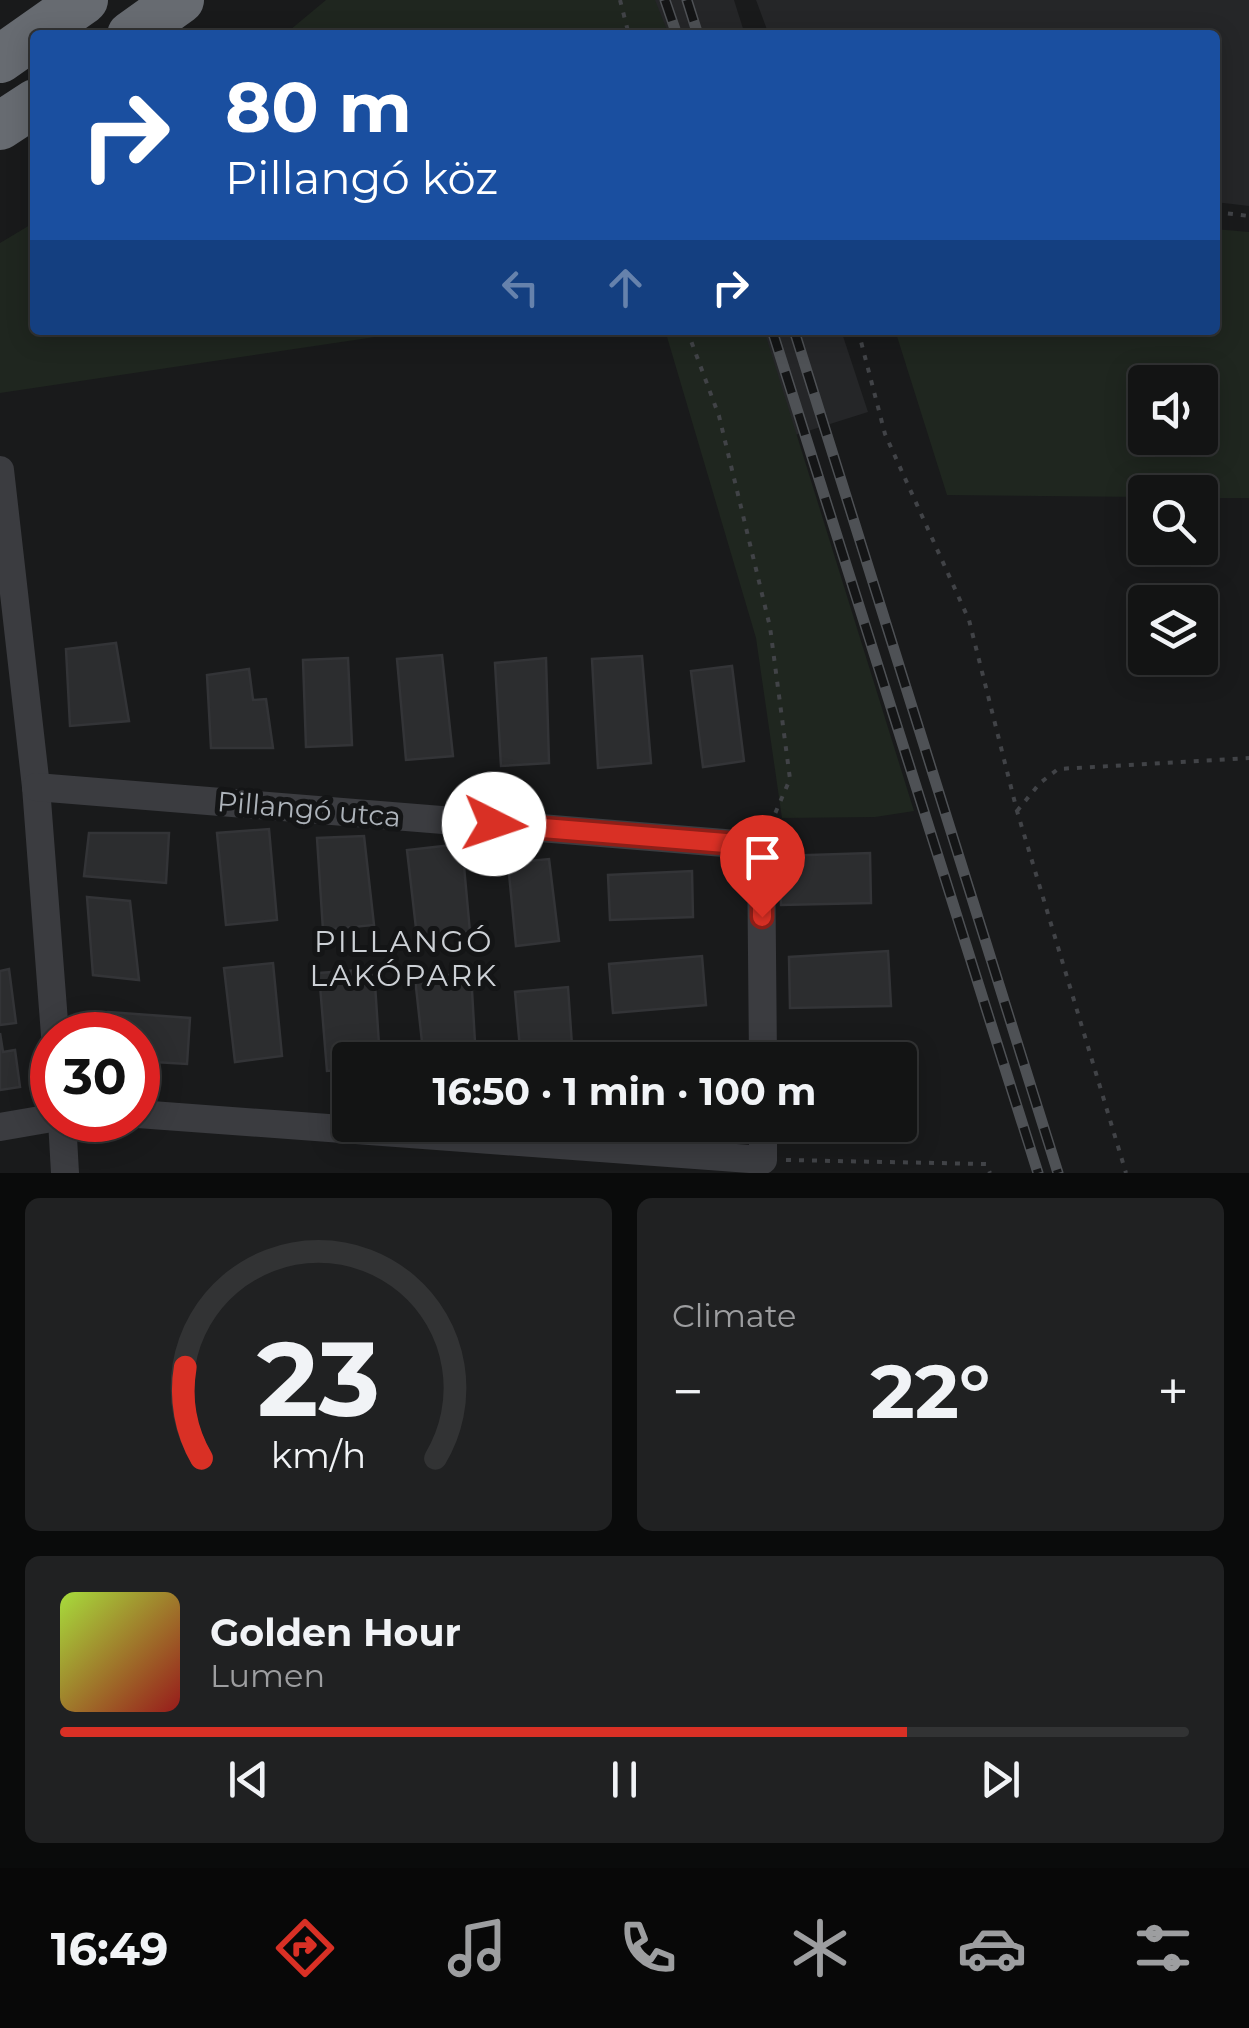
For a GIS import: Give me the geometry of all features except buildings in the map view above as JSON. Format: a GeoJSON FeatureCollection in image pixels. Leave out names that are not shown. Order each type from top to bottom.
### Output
{"type":"FeatureCollection","features":[{"type":"Feature","properties":{"kind":"highway"},"geometry":{"type":"LineString","coordinates":[[41,30],[84,0]]}},
{"type":"Feature","properties":{"kind":"highway"},"geometry":{"type":"LineString","coordinates":[[138,30],[180,0]]}},
{"type":"Feature","properties":{"kind":"highway"},"geometry":{"type":"LineString","coordinates":[[0,59],[30,38]]}},
{"type":"Feature","properties":{"kind":"highway"},"geometry":{"type":"LineString","coordinates":[[0,126],[30,106]]}},
{"type":"Feature","properties":{"kind":"street"},"geometry":{"type":"LineString","coordinates":[[0,470],[36,788],[54,1012]]}},
{"type":"Feature","properties":{"kind":"street","name":"Pillangó utca"},"geometry":{"type":"LineString","coordinates":[[36,788],[762,846]]}},
{"type":"Feature","properties":{"kind":"street"},"geometry":{"type":"LineString","coordinates":[[762,846],[763,1042]]}},
{"type":"Feature","properties":{"kind":"street"},"geometry":{"type":"LineString","coordinates":[[160,1116],[763,1160],[763,1142]]}},
{"type":"Feature","properties":{"kind":"street"},"geometry":{"type":"LineString","coordinates":[[0,1126],[30,1121]]}},
{"type":"Feature","properties":{"kind":"street"},"geometry":{"type":"LineString","coordinates":[[63,1142],[65,1173]]}},
{"type":"Feature","properties":{"kind":"path"},"geometry":{"type":"LineString","coordinates":[[620,0],[628,30]]}},
{"type":"Feature","properties":{"kind":"path"},"geometry":{"type":"LineString","coordinates":[[1220,213],[1249,216]]}},
{"type":"Feature","properties":{"kind":"path"},"geometry":{"type":"LineString","coordinates":[[689,335],[720,416],[770,627],[790,779],[762,846]]}},
{"type":"Feature","properties":{"kind":"path"},"geometry":{"type":"LineString","coordinates":[[859,335],[885,434],[969,620],[1017,812],[1126,1173]]}},
{"type":"Feature","properties":{"kind":"path"},"geometry":{"type":"LineString","coordinates":[[1017,812],[1040,783],[1058,769],[1249,758]]}},
{"type":"Feature","properties":{"kind":"path"},"geometry":{"type":"LineString","coordinates":[[763,1160],[986,1164],[990,1173]]}},
{"type":"Feature","properties":{"kind":"shaded area"},"geometry":{"type":"Polygon","coordinates":[[[326,0],[655,0],[667,30],[290,30],[326,0]]]}},
{"type":"Feature","properties":{"kind":"shaded area"},"geometry":{"type":"Polygon","coordinates":[[[637,0],[734,0],[743,30],[646,30],[637,0]]]}},
{"type":"Feature","properties":{"kind":"shaded area"},"geometry":{"type":"Polygon","coordinates":[[[756,0],[1249,0],[1249,206],[1220,203],[1220,30],[767,30],[756,0]]]}},
{"type":"Feature","properties":{"kind":"shaded area"},"geometry":{"type":"Polygon","coordinates":[[[30,225],[30,335],[389,335],[0,393],[0,243],[30,225]]]}},
{"type":"Feature","properties":{"kind":"shaded area"},"geometry":{"type":"Polygon","coordinates":[[[1220,229],[1249,232],[1249,498],[1218,498],[1218,475],[1128,475],[1128,497],[947,495],[897,335],[1220,335],[1220,229]]]}},
{"type":"Feature","properties":{"kind":"shaded area"},"geometry":{"type":"Polygon","coordinates":[[[666,335],[766,335],[914,811],[875,817],[782,818],[756,638],[666,335]]]}},
{"type":"Feature","properties":{"kind":"shaded area"},"geometry":{"type":"Polygon","coordinates":[[[740,335],[843,335],[868,412],[773,442],[740,335]]]}},
{"type":"Feature","properties":{"kind":"railway"},"geometry":{"type":"LineString","coordinates":[[665,0],[675,30]]}},
{"type":"Feature","properties":{"kind":"railway"},"geometry":{"type":"LineString","coordinates":[[687,0],[696,30]]}},
{"type":"Feature","properties":{"kind":"railway"},"geometry":{"type":"LineString","coordinates":[[774,335],[1038,1173]]}},
{"type":"Feature","properties":{"kind":"railway"},"geometry":{"type":"LineString","coordinates":[[796,335],[1058,1173]]}},
{"type":"Feature","properties":{"kind":"district","name":"PILLANGÓ LAKÓPARK"},"geometry":{"type":"Point","coordinates":[404,958]}},
{"type":"Feature","properties":{"kind":"route"},"geometry":{"type":"LineString","coordinates":[[494,824],[762,846],[762,917]]}}]}
